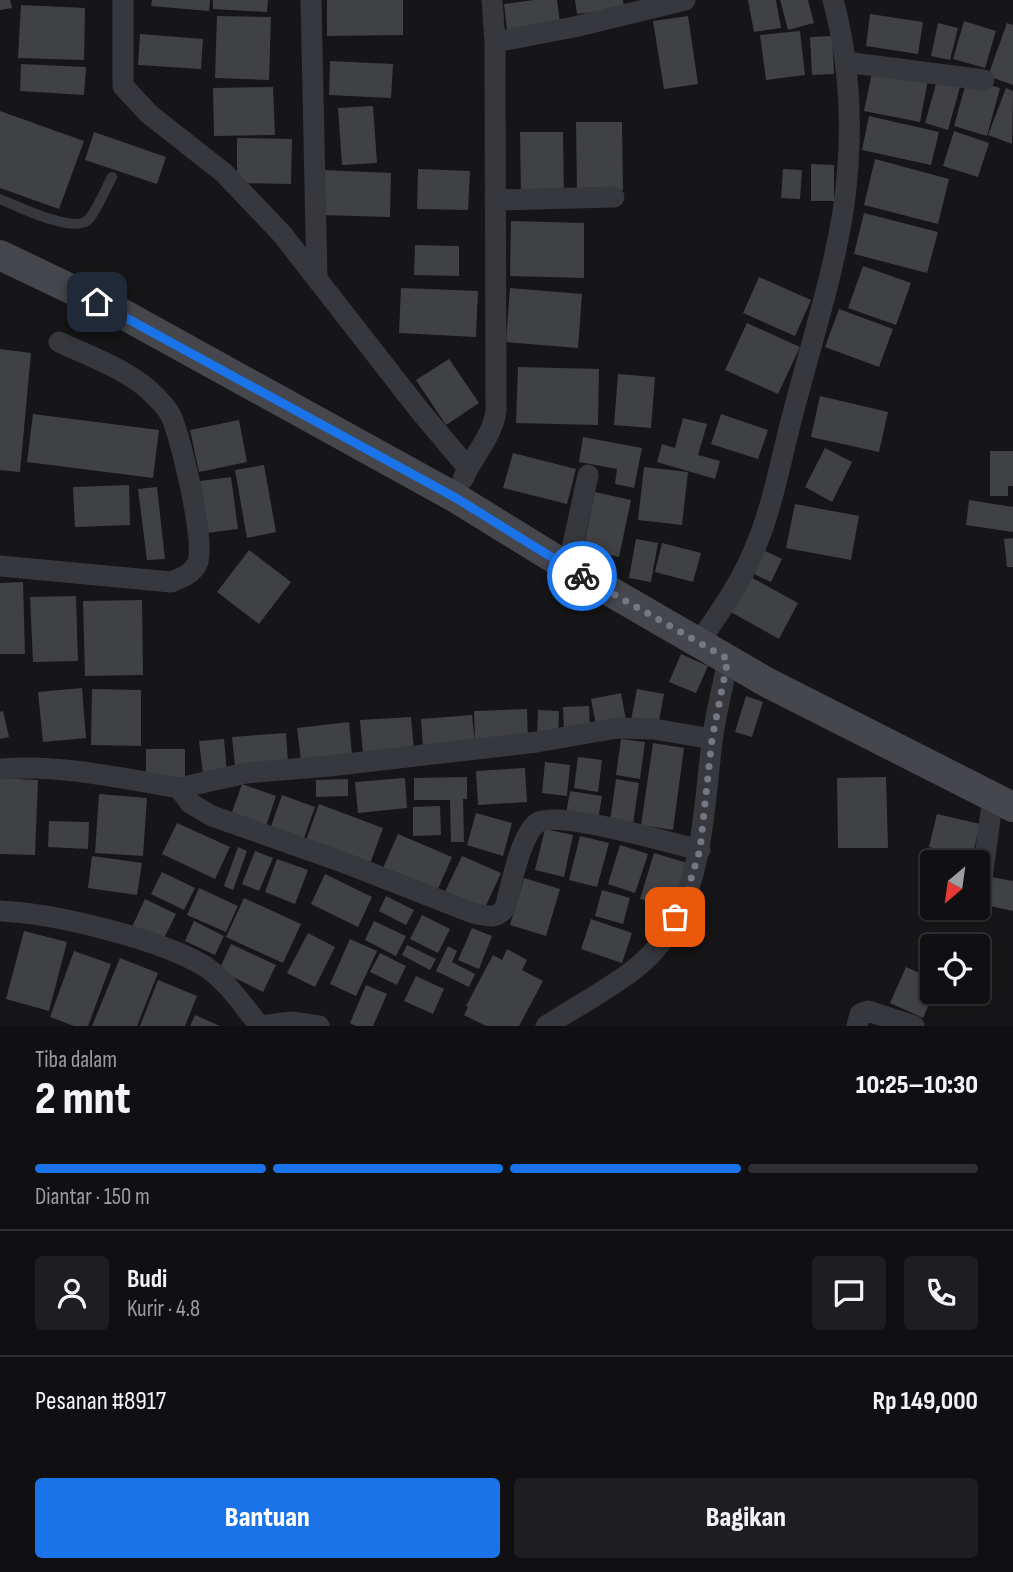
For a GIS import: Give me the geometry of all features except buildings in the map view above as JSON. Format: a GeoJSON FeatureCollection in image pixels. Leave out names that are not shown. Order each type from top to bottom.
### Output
{"type":"FeatureCollection","features":[{"type":"Feature","properties":{"kind":"street"},"geometry":{"type":"LineString","coordinates":[[123,0],[123,86],[149,114],[224,173],[282,234],[420,411],[468,468]]}},
{"type":"Feature","properties":{"kind":"street"},"geometry":{"type":"LineString","coordinates":[[311,0],[317,279]]}},
{"type":"Feature","properties":{"kind":"street"},"geometry":{"type":"LineString","coordinates":[[456,498],[468,468],[494,424],[496,411],[495,42],[492,0]]}},
{"type":"Feature","properties":{"kind":"street"},"geometry":{"type":"LineString","coordinates":[[495,42],[574,27],[685,0]]}},
{"type":"Feature","properties":{"kind":"street"},"geometry":{"type":"LineString","coordinates":[[698,643],[737,587],[756,547],[824,296],[844,205],[849,139],[845,62],[833,0]]}},
{"type":"Feature","properties":{"kind":"street"},"geometry":{"type":"LineString","coordinates":[[845,62],[984,80]]}},
{"type":"Feature","properties":{"kind":"street"},"geometry":{"type":"LineString","coordinates":[[495,200],[614,197]]}},
{"type":"Feature","properties":{"kind":"street"},"geometry":{"type":"LineString","coordinates":[[0,255],[121,313],[456,498],[568,567],[768,683],[1003,802],[990,853]]}},
{"type":"Feature","properties":{"kind":"street"},"geometry":{"type":"LineString","coordinates":[[0,566],[171,582],[187,575],[197,564],[201,547],[196,517],[171,415],[154,394],[123,373],[59,342]]}},
{"type":"Feature","properties":{"kind":"street"},"geometry":{"type":"LineString","coordinates":[[568,567],[588,475]]}},
{"type":"Feature","properties":{"kind":"street"},"geometry":{"type":"LineString","coordinates":[[546,1026],[637,968],[665,936],[685,898],[700,850],[712,739],[728,659]]}},
{"type":"Feature","properties":{"kind":"street"},"geometry":{"type":"LineString","coordinates":[[0,769],[33,766],[88,772],[179,788],[246,773],[537,742],[617,728],[654,729],[712,739]]}},
{"type":"Feature","properties":{"kind":"street"},"geometry":{"type":"LineString","coordinates":[[179,788],[190,803],[212,816],[340,861],[473,913],[491,917],[500,915],[505,908],[529,833],[537,823],[550,819],[600,826],[700,850]]}},
{"type":"Feature","properties":{"kind":"street"},"geometry":{"type":"LineString","coordinates":[[0,911],[20,912],[85,925],[143,941],[208,968],[260,1026],[291,1022],[319,1026]]}},
{"type":"Feature","properties":{"kind":"street"},"geometry":{"type":"LineString","coordinates":[[857,1026],[860,1014],[868,1012],[914,1026]]}},
{"type":"Feature","properties":{"kind":"lane"},"geometry":{"type":"LineString","coordinates":[[0,199],[64,224],[78,225],[88,220],[112,177]]}},
{"type":"Feature","properties":{"kind":"way so far"},"geometry":{"type":"LineString","coordinates":[[582,576],[728,659],[712,739],[700,850],[685,898],[675,917]]}},
{"type":"Feature","properties":{"kind":"route"},"geometry":{"type":"LineString","coordinates":[[97,302],[456,498],[582,576]]}}]}
